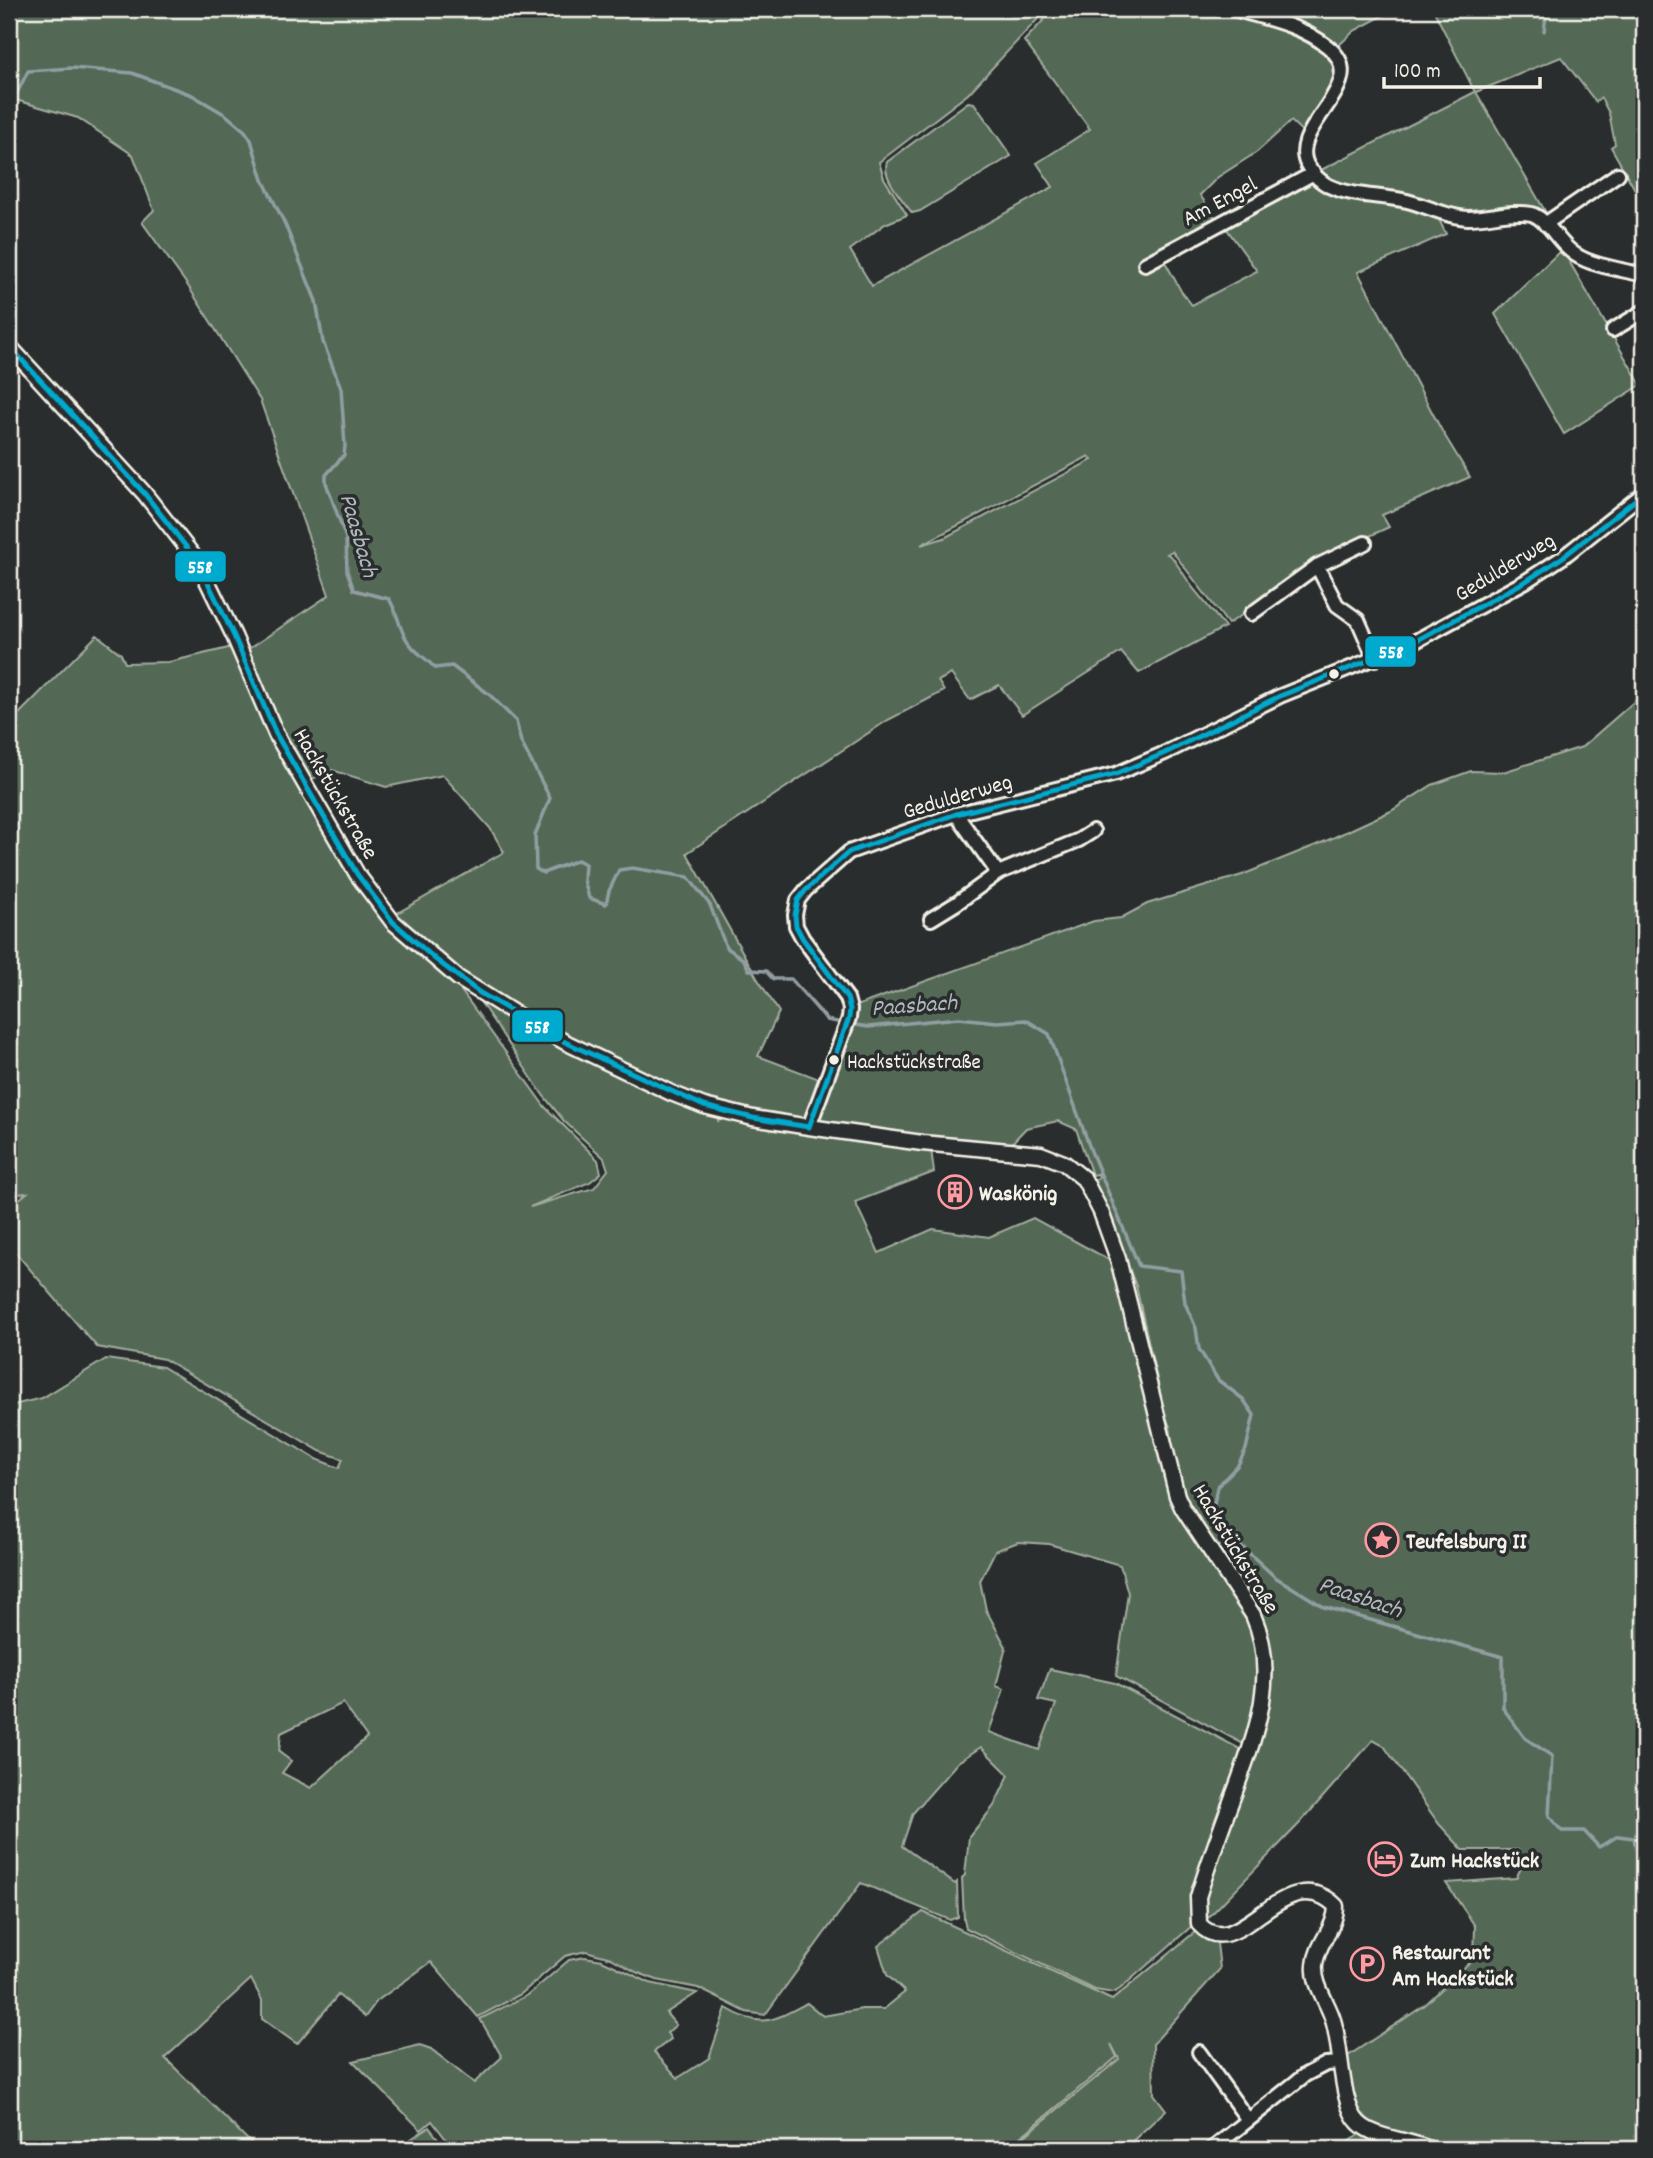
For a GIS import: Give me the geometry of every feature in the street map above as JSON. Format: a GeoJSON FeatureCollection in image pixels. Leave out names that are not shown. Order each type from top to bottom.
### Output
{"type":"FeatureCollection","features":[{"type":"Feature","properties":{"kind":"street"},"geometry":{"type":"LineString","coordinates":[[1234,9],[1292,26],[1328,47],[1338,59],[1339,87],[1304,145],[1304,157],[1314,173],[1329,185],[1408,201],[1469,218],[1526,213],[1538,216],[1579,257],[1644,275]]}},
{"type":"Feature","properties":{"kind":"street","name":"Am Engel"},"geometry":{"type":"LineString","coordinates":[[1145,264],[1314,173]]}},
{"type":"Feature","properties":{"kind":"street"},"geometry":{"type":"LineString","coordinates":[[1545,224],[1618,174]]}},
{"type":"Feature","properties":{"kind":"street"},"geometry":{"type":"LineString","coordinates":[[1613,330],[1644,311]]}},
{"type":"Feature","properties":{"kind":"street","name":"Hackstückstraße"},"geometry":{"type":"LineString","coordinates":[[9,346],[144,493],[198,562],[218,600],[276,734],[357,874],[393,922],[443,965],[480,993],[522,1018],[588,1053],[704,1106],[808,1127],[922,1143],[1041,1154],[1071,1167],[1084,1179],[1111,1235],[1129,1296],[1177,1496],[1253,1615],[1265,1656],[1264,1690],[1258,1725],[1198,1897],[1199,1924],[1206,1933],[1219,1935],[1237,1931],[1280,1900],[1298,1893],[1318,1894],[1336,1906],[1336,1917],[1318,1946],[1314,1968],[1320,1991],[1333,2018],[1348,2106],[1360,2124],[1370,2131],[1429,2149]]}},
{"type":"Feature","properties":{"kind":"street","name":"Gedulderweg"},"geometry":{"type":"LineString","coordinates":[[808,1127],[850,1009],[847,998],[796,926],[795,915],[798,900],[806,890],[849,852],[956,814],[1116,774],[1280,696],[1412,643],[1527,581],[1563,557],[1644,493]]}},
{"type":"Feature","properties":{"kind":"street"},"geometry":{"type":"LineString","coordinates":[[1251,614],[1317,566],[1365,543]]}},
{"type":"Feature","properties":{"kind":"street"},"geometry":{"type":"LineString","coordinates":[[1317,566],[1337,605],[1358,620],[1375,659]]}},
{"type":"Feature","properties":{"kind":"street"},"geometry":{"type":"LineString","coordinates":[[956,814],[998,873]]}},
{"type":"Feature","properties":{"kind":"street"},"geometry":{"type":"LineString","coordinates":[[931,919],[998,873],[1079,840],[1093,831]]}},
{"type":"Feature","properties":{"kind":"street"},"geometry":{"type":"LineString","coordinates":[[1199,2052],[1248,2120]]}},
{"type":"Feature","properties":{"kind":"street"},"geometry":{"type":"LineString","coordinates":[[1212,2149],[1305,2075],[1326,2064],[1341,2063]]}},
{"type":"Feature","properties":{"kind":"green space"},"geometry":{"type":"Polygon","coordinates":[[[9,9],[1047,9],[968,94],[879,162],[884,178],[907,215],[885,224],[850,250],[872,286],[1053,187],[1037,163],[1090,129],[1024,41],[1054,9],[1230,9],[1292,28],[1333,56],[1339,77],[1305,134],[1291,121],[1257,152],[1218,177],[1200,195],[1218,222],[1163,258],[1192,305],[1257,271],[1224,225],[1309,178],[1436,213],[1446,234],[1358,272],[1442,431],[1470,477],[1382,515],[1389,527],[1315,561],[1247,614],[1228,624],[1172,551],[1167,554],[1225,627],[1139,673],[1121,652],[1022,715],[999,685],[970,700],[951,674],[938,681],[944,691],[888,720],[687,853],[779,1012],[758,1056],[822,1080],[806,1122],[704,1101],[569,1036],[450,966],[394,915],[504,852],[490,828],[443,775],[386,787],[332,770],[308,781],[275,719],[247,650],[329,595],[260,400],[188,286],[142,222],[154,210],[133,155],[78,118],[9,98],[19,74],[11,75],[9,80],[9,9]],[[1089,456],[921,545],[944,538],[1092,460],[1089,456]]]}},
{"type":"Feature","properties":{"kind":"green space"},"geometry":{"type":"Polygon","coordinates":[[[1245,9],[1395,9],[1354,31],[1335,49],[1245,9]]]}},
{"type":"Feature","properties":{"kind":"green space"},"geometry":{"type":"Polygon","coordinates":[[[1433,9],[1644,9],[1644,201],[1642,202],[1611,147],[1615,144],[1609,113],[1601,98],[1596,102],[1561,57],[1476,92],[1548,216],[1532,210],[1462,212],[1333,182],[1319,171],[1475,92],[1433,9]]]}},
{"type":"Feature","properties":{"kind":"green space"},"geometry":{"type":"Polygon","coordinates":[[[968,102],[974,103],[1011,156],[920,211],[912,213],[890,181],[887,162],[968,102]]]}},
{"type":"Feature","properties":{"kind":"green space"},"geometry":{"type":"Polygon","coordinates":[[[1562,249],[1641,385],[1564,434],[1495,314],[1562,249]]]}},
{"type":"Feature","properties":{"kind":"green space"},"geometry":{"type":"Polygon","coordinates":[[[97,635],[121,654],[125,663],[169,662],[233,647],[350,869],[457,985],[545,1107],[598,1160],[601,1173],[590,1182],[530,1207],[594,1188],[608,1170],[604,1158],[564,1121],[543,1095],[479,1000],[561,1047],[699,1113],[718,1117],[718,1122],[720,1114],[931,1149],[934,1172],[855,1202],[879,1253],[933,1229],[989,1237],[1033,1218],[1113,1262],[1169,1486],[1251,1620],[1262,1671],[1247,1746],[1116,1676],[1128,1593],[1120,1565],[1049,1544],[1018,1542],[995,1551],[980,1581],[986,1610],[1006,1647],[996,1686],[1004,1689],[989,1732],[1039,1750],[1056,1704],[1038,1700],[1050,1669],[1115,1683],[1240,1749],[1243,1753],[1193,1925],[1113,1993],[1095,1990],[966,1928],[962,1878],[965,1875],[969,1837],[994,1806],[1009,1775],[981,1747],[958,1762],[913,1813],[902,1846],[955,1884],[957,1882],[958,1917],[950,1920],[861,1883],[765,2015],[746,2012],[698,1988],[657,1980],[611,1958],[586,1951],[565,1956],[521,1994],[478,2017],[431,1962],[377,2001],[365,2017],[338,1995],[297,2044],[262,2019],[262,2000],[251,1979],[165,2058],[257,2149],[9,2149],[9,1406],[42,1398],[106,1359],[163,1367],[316,1459],[339,1468],[343,1459],[320,1451],[164,1359],[97,1347],[9,1245],[9,1207],[27,1193],[9,1195],[9,724],[97,635]],[[343,1703],[281,1733],[279,1752],[291,1761],[282,1773],[311,1788],[367,1737],[343,1703]]]}},
{"type":"Feature","properties":{"kind":"green space"},"geometry":{"type":"Polygon","coordinates":[[[1644,693],[1644,2149],[1441,2149],[1379,2128],[1359,2115],[1354,2106],[1348,2056],[1425,2005],[1474,1958],[1475,1926],[1446,1883],[1516,1878],[1525,1860],[1518,1850],[1463,1850],[1439,1824],[1384,1746],[1373,1740],[1300,1823],[1206,1920],[1204,1894],[1268,1701],[1272,1666],[1268,1634],[1260,1612],[1190,1507],[1178,1480],[1170,1427],[1136,1286],[1104,1205],[1091,1180],[1099,1178],[1098,1174],[1092,1175],[1076,1129],[1058,1121],[1026,1128],[1009,1146],[833,1125],[821,1120],[818,1111],[853,1007],[1094,921],[1121,918],[1147,904],[1242,875],[1326,841],[1391,811],[1432,785],[1471,771],[1503,772],[1582,747],[1644,693]]]}},
{"type":"Feature","properties":{"kind":"green space"},"geometry":{"type":"Polygon","coordinates":[[[923,1912],[1112,2000],[1196,1931],[1217,1943],[1220,1969],[1153,2044],[1154,2094],[1166,2110],[1124,2149],[1009,2149],[1119,2059],[1111,2044],[1117,2057],[1006,2149],[451,2149],[432,2121],[421,2130],[353,2061],[420,2045],[431,2049],[474,2083],[502,2057],[480,2019],[528,1995],[569,1960],[585,1957],[602,1960],[650,1983],[697,1993],[666,2013],[676,2025],[667,2033],[671,2039],[654,2052],[678,2078],[709,2058],[726,2008],[738,2015],[758,2020],[776,2018],[807,2003],[823,2016],[862,2009],[884,2009],[905,1992],[887,1975],[878,1946],[923,1912]]]}},
{"type":"Feature","properties":{"kind":"green space"},"geometry":{"type":"Polygon","coordinates":[[[429,2127],[443,2145],[437,2149],[396,2149],[429,2127]]]}},
{"type":"Feature","properties":{"kind":"green space"},"geometry":{"type":"Polygon","coordinates":[[[1360,2134],[1385,2144],[1410,2149],[1337,2149],[1360,2134]]]}},
{"type":"Feature","properties":{"kind":"waterway"},"geometry":{"type":"LineString","coordinates":[[1544,31],[1547,9]]}},
{"type":"Feature","properties":{"kind":"waterway","name":"Paasbach"},"geometry":{"type":"LineString","coordinates":[[9,105],[28,71],[72,68],[132,73],[192,95],[226,115],[245,131],[251,140],[263,180],[284,222],[316,301],[323,342],[341,388],[344,455],[326,475],[326,483],[346,538],[347,571],[354,590],[389,599],[404,635],[414,649],[435,668],[452,666],[490,695],[516,721],[521,742],[550,798],[535,835],[536,869],[543,873],[578,860],[585,864],[584,880],[589,898],[606,904],[619,870],[632,868],[688,877],[710,905],[726,947],[744,960],[749,970],[766,971],[773,979],[791,979],[827,1020],[842,1023]]}},
{"type":"Feature","properties":{"kind":"waterway","name":"Paasbach"},"geometry":{"type":"LineString","coordinates":[[850,1024],[868,1027],[959,1018],[997,1022],[1026,1020],[1049,1034],[1091,1151],[1139,1266],[1181,1271],[1185,1303],[1196,1328],[1199,1349],[1218,1380],[1243,1399],[1254,1415],[1246,1449],[1238,1465],[1217,1487],[1213,1510],[1236,1541],[1275,1577],[1324,1607],[1503,1657],[1503,1708],[1525,1738],[1552,1756],[1549,1816],[1562,1831],[1584,1831],[1599,1847],[1618,1836],[1634,1838],[1644,1877]]}},
{"type":"Feature","properties":{"kind":"transit line","name":"558"},"geometry":{"type":"LineString","coordinates":[[9,346],[144,493],[198,562],[234,636],[276,734],[357,874],[393,922],[435,959],[480,993],[565,1042],[704,1106],[753,1118],[809,1127]]}},
{"type":"Feature","properties":{"kind":"transit line","name":"558"},"geometry":{"type":"LineString","coordinates":[[809,1127],[850,1009],[847,998],[803,939],[796,926],[795,915],[798,900],[806,890],[849,852],[956,814],[1116,774],[1280,696],[1412,643],[1526,581],[1563,557],[1644,493]]}},
{"type":"Feature","properties":{"kind":"place","name":"Hackstückstraße"},"geometry":{"type":"Point","coordinates":[834,1060]}},
{"type":"Feature","properties":{"kind":"place","name":"Waskönig"},"geometry":{"type":"Point","coordinates":[955,1192]}},
{"type":"Feature","properties":{"kind":"place","name":"Teufelsburg II"},"geometry":{"type":"Point","coordinates":[1382,1540]}},
{"type":"Feature","properties":{"kind":"place","name":"Zum Hackstück"},"geometry":{"type":"Point","coordinates":[1385,1859]}},
{"type":"Feature","properties":{"kind":"place","name":"Restaurant Am Hackstück"},"geometry":{"type":"Point","coordinates":[1367,1964]}}]}
